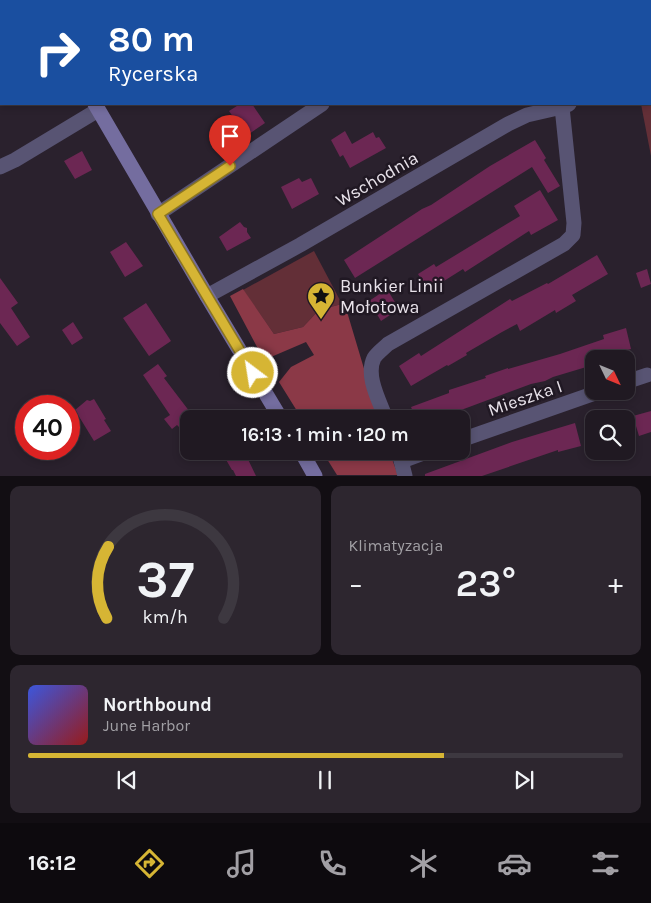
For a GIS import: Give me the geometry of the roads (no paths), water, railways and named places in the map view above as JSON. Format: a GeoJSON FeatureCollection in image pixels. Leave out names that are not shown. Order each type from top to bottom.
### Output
{"type":"FeatureCollection","features":[{"type":"Feature","properties":{"kind":"street"},"geometry":{"type":"LineString","coordinates":[[158,214],[321,105]]}},
{"type":"Feature","properties":{"kind":"street"},"geometry":{"type":"LineString","coordinates":[[383,410],[372,380],[371,366],[375,356],[388,344],[564,244],[573,235],[574,223],[565,106]]}},
{"type":"Feature","properties":{"kind":"street","name":"Wschodnia"},"geometry":{"type":"LineString","coordinates":[[207,296],[300,245],[508,124],[527,115],[565,106]]}},
{"type":"Feature","properties":{"kind":"street"},"geometry":{"type":"LineString","coordinates":[[0,166],[15,160],[97,107],[158,214],[276,410]]}},
{"type":"Feature","properties":{"kind":"street"},"geometry":{"type":"LineString","coordinates":[[635,379],[647,375]]}},
{"type":"Feature","properties":{"kind":"street","name":"Mieszka I"},"geometry":{"type":"LineString","coordinates":[[470,437],[585,397]]}},
{"type":"Feature","properties":{"kind":"street"},"geometry":{"type":"LineString","coordinates":[[305,460],[315,476]]}},
{"type":"Feature","properties":{"kind":"place","name":"Bunkier Linii Mołotowa"},"geometry":{"type":"Point","coordinates":[321,320]}}]}
